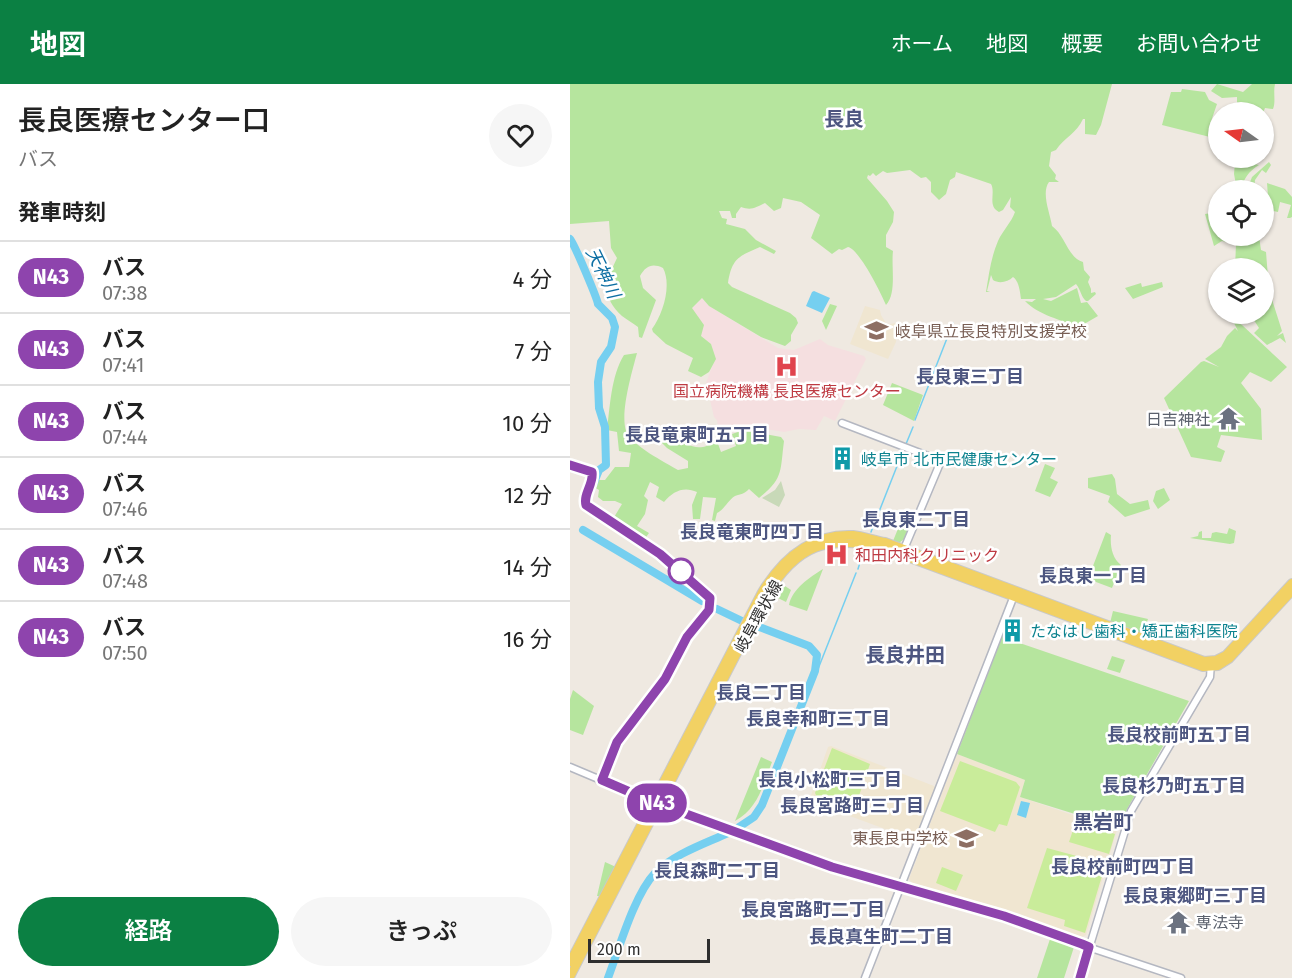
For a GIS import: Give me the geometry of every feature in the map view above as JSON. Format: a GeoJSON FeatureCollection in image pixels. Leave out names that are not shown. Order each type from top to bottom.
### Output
{"type":"FeatureCollection","features":[{"type":"Feature","properties":{"kind":"main road","name":"岐阜環状線"},"geometry":{"type":"LineString","coordinates":[[570,977],[762,592],[782,565],[797,552],[813,543],[843,536],[860,536],[904,549],[1015,594]]}},
{"type":"Feature","properties":{"kind":"main road","name":"岐阜環状線"},"geometry":{"type":"LineString","coordinates":[[570,962],[767,594],[785,568],[814,548],[835,542],[859,542],[883,548],[1211,664]]}},
{"type":"Feature","properties":{"kind":"main road"},"geometry":{"type":"LineString","coordinates":[[1211,664],[1226,655],[1292,583]]}},
{"type":"Feature","properties":{"kind":"main road"},"geometry":{"type":"LineString","coordinates":[[1211,664],[1229,659],[1292,591]]}},
{"type":"Feature","properties":{"kind":"street"},"geometry":{"type":"LineString","coordinates":[[842,423],[941,461],[904,549]]}},
{"type":"Feature","properties":{"kind":"street"},"geometry":{"type":"LineString","coordinates":[[570,465],[592,472],[593,475]]}},
{"type":"Feature","properties":{"kind":"street"},"geometry":{"type":"LineString","coordinates":[[865,978],[1015,594]]}},
{"type":"Feature","properties":{"kind":"street"},"geometry":{"type":"LineString","coordinates":[[1080,978],[1131,811],[1210,677],[1211,664]]}},
{"type":"Feature","properties":{"kind":"street"},"geometry":{"type":"LineString","coordinates":[[570,767],[656,803],[832,867],[1004,916],[1180,978]]}},
{"type":"Feature","properties":{"kind":"shaded area","name":"国立病院機構 長良医療センター"},"geometry":{"type":"Polygon","coordinates":[[[702,298],[709,306],[778,348],[794,350],[820,339],[828,345],[864,356],[866,359],[835,421],[824,416],[816,430],[799,429],[784,432],[743,425],[719,436],[717,420],[714,417],[706,383],[715,359],[711,344],[701,336],[692,308],[702,298]]]}},
{"type":"Feature","properties":{"kind":"shaded area","name":"岐阜県立長良特別支援学校"},"geometry":{"type":"Polygon","coordinates":[[[865,306],[880,310],[887,325],[895,323],[898,327],[896,342],[888,359],[850,344],[865,306]]]}},
{"type":"Feature","properties":{"kind":"shaded area"},"geometry":{"type":"Polygon","coordinates":[[[700,734],[675,783],[676,787],[672,795],[681,806],[702,813],[701,815],[669,804],[665,799],[700,734]]]}},
{"type":"Feature","properties":{"kind":"shaded area"},"geometry":{"type":"Polygon","coordinates":[[[831,746],[936,788],[915,840],[809,801],[828,747],[831,746]]]}},
{"type":"Feature","properties":{"kind":"shaded area"},"geometry":{"type":"Polygon","coordinates":[[[957,754],[1025,780],[1020,797],[1117,830],[1086,935],[1080,938],[912,883],[909,879],[957,754]]]}},
{"type":"Feature","properties":{"kind":"shaded area"},"geometry":{"type":"Polygon","coordinates":[[[670,758],[655,794],[652,796],[606,780],[606,777],[636,790],[641,788],[648,791],[652,789],[656,781],[660,780],[670,758]]]}},
{"type":"Feature","properties":{"kind":"shaded area"},"geometry":{"type":"Polygon","coordinates":[[[597,781],[631,797],[595,784],[597,781]]]}},
{"type":"Feature","properties":{"kind":"shaded area"},"geometry":{"type":"Polygon","coordinates":[[[632,797],[647,804],[647,808],[617,864],[638,821],[641,809],[640,804],[633,802],[632,797]]]}},
{"type":"Feature","properties":{"kind":"shaded area"},"geometry":{"type":"Polygon","coordinates":[[[664,809],[698,821],[698,824],[677,815],[661,816],[657,824],[653,825],[630,870],[660,810],[664,809]]]}},
{"type":"Feature","properties":{"kind":"green space"},"geometry":{"type":"Polygon","coordinates":[[[570,84],[1112,84],[1096,135],[1085,134],[1085,119],[1083,119],[1074,132],[1051,152],[1049,166],[1056,175],[1055,179],[1059,182],[1049,182],[1046,192],[1052,226],[1074,256],[1083,262],[1084,270],[1090,277],[1088,282],[1091,293],[1096,294],[1086,301],[1076,284],[1056,297],[1043,299],[1051,301],[1077,288],[1081,303],[1087,302],[1098,316],[1079,327],[1043,314],[1025,301],[1032,302],[1036,299],[1021,299],[1018,284],[1013,277],[998,282],[993,280],[991,275],[987,291],[990,292],[986,292],[996,247],[1015,212],[1010,207],[1011,197],[1003,210],[999,212],[993,206],[991,184],[956,172],[955,177],[950,180],[946,194],[939,200],[931,192],[931,182],[926,177],[921,178],[910,170],[887,173],[883,171],[876,176],[873,173],[868,175],[867,178],[894,212],[893,222],[886,235],[886,247],[893,251],[893,287],[886,305],[869,272],[853,250],[848,247],[832,254],[811,238],[820,215],[801,202],[783,198],[781,208],[774,211],[765,203],[751,209],[741,207],[736,218],[732,218],[730,211],[719,211],[722,218],[727,219],[726,224],[745,229],[756,240],[776,251],[774,254],[760,247],[742,256],[734,263],[728,283],[732,287],[790,313],[798,323],[791,335],[791,341],[785,346],[761,337],[709,306],[702,298],[692,308],[704,325],[701,336],[711,344],[716,359],[709,372],[701,377],[688,371],[693,358],[666,344],[653,332],[652,329],[660,316],[665,299],[667,283],[663,268],[650,266],[640,276],[643,288],[656,300],[642,338],[639,337],[638,327],[615,309],[608,295],[608,281],[617,258],[611,248],[609,221],[570,224],[570,84]]]}},
{"type":"Feature","properties":{"kind":"green space"},"geometry":{"type":"Polygon","coordinates":[[[1217,84],[1243,92],[1252,84],[1275,84],[1274,102],[1237,102],[1237,97],[1222,98],[1211,91],[1217,84]]]}},
{"type":"Feature","properties":{"kind":"green space"},"geometry":{"type":"Polygon","coordinates":[[[1182,89],[1205,92],[1209,100],[1213,102],[1208,102],[1208,136],[1162,125],[1171,92],[1181,92],[1182,89]]]}},
{"type":"Feature","properties":{"kind":"green space"},"geometry":{"type":"Polygon","coordinates":[[[1234,168],[1255,168],[1245,180],[1235,180],[1234,168]]]}},
{"type":"Feature","properties":{"kind":"green space"},"geometry":{"type":"Polygon","coordinates":[[[1262,168],[1269,168],[1266,173],[1262,170],[1255,180],[1251,180],[1262,168]]]}},
{"type":"Feature","properties":{"kind":"green space"},"geometry":{"type":"Polygon","coordinates":[[[1274,185],[1285,189],[1292,197],[1292,217],[1287,218],[1291,205],[1280,202],[1278,212],[1274,211],[1274,185]]]}},
{"type":"Feature","properties":{"kind":"green space"},"geometry":{"type":"Polygon","coordinates":[[[1236,246],[1260,246],[1261,250],[1266,252],[1266,258],[1235,258],[1236,246]]]}},
{"type":"Feature","properties":{"kind":"green space"},"geometry":{"type":"Polygon","coordinates":[[[1162,282],[1163,287],[1133,299],[1125,288],[1141,283],[1142,287],[1162,282]]]}},
{"type":"Feature","properties":{"kind":"green space"},"geometry":{"type":"Polygon","coordinates":[[[830,304],[837,306],[826,330],[822,321],[830,304]]]}},
{"type":"Feature","properties":{"kind":"green space"},"geometry":{"type":"Polygon","coordinates":[[[1274,306],[1282,331],[1277,336],[1283,333],[1286,343],[1280,338],[1267,345],[1254,333],[1259,328],[1256,324],[1274,324],[1274,306]]]}},
{"type":"Feature","properties":{"kind":"green space"},"geometry":{"type":"Polygon","coordinates":[[[1234,324],[1242,325],[1287,367],[1271,382],[1250,372],[1241,383],[1261,409],[1262,440],[1221,435],[1217,447],[1225,451],[1221,462],[1191,457],[1164,398],[1201,362],[1219,367],[1205,359],[1221,347],[1235,328],[1238,331],[1234,324]]]}},
{"type":"Feature","properties":{"kind":"green space"},"geometry":{"type":"Polygon","coordinates":[[[637,353],[624,413],[629,437],[649,453],[678,470],[688,468],[688,461],[667,448],[660,441],[660,435],[684,437],[685,443],[694,447],[705,447],[717,441],[721,452],[736,446],[732,434],[744,430],[781,437],[784,441],[781,467],[777,479],[767,491],[759,498],[749,489],[735,496],[717,513],[715,521],[712,520],[716,498],[703,497],[700,519],[693,519],[692,505],[697,492],[688,489],[679,491],[664,502],[656,497],[659,487],[650,482],[644,496],[648,500],[645,514],[637,526],[649,533],[644,540],[613,519],[622,504],[615,501],[603,501],[598,497],[599,490],[594,487],[595,480],[605,480],[615,467],[629,467],[631,453],[619,451],[617,432],[607,430],[616,372],[624,355],[637,353]]]}},
{"type":"Feature","properties":{"kind":"green space"},"geometry":{"type":"Polygon","coordinates":[[[892,383],[923,395],[914,421],[883,405],[892,383]]]}},
{"type":"Feature","properties":{"kind":"green space"},"geometry":{"type":"Polygon","coordinates":[[[1045,464],[1055,468],[1050,478],[1058,482],[1050,497],[1035,491],[1045,464]]]}},
{"type":"Feature","properties":{"kind":"green space"},"geometry":{"type":"Polygon","coordinates":[[[1112,474],[1117,494],[1130,504],[1148,500],[1150,509],[1125,517],[1108,502],[1110,496],[1088,488],[1088,478],[1112,474]]]}},
{"type":"Feature","properties":{"kind":"green space"},"geometry":{"type":"Polygon","coordinates":[[[781,481],[785,495],[779,507],[762,498],[775,490],[781,481]]]}},
{"type":"Feature","properties":{"kind":"green space"},"geometry":{"type":"Polygon","coordinates":[[[1164,488],[1170,500],[1158,509],[1153,501],[1156,491],[1164,488]]]}},
{"type":"Feature","properties":{"kind":"green space"},"geometry":{"type":"Polygon","coordinates":[[[904,514],[914,518],[904,539],[899,543],[893,541],[904,514]]]}},
{"type":"Feature","properties":{"kind":"green space"},"geometry":{"type":"Polygon","coordinates":[[[1229,528],[1236,531],[1234,543],[1190,538],[1198,536],[1202,531],[1202,538],[1211,538],[1212,533],[1216,532],[1227,534],[1229,528]]]}},
{"type":"Feature","properties":{"kind":"green space"},"geometry":{"type":"Polygon","coordinates":[[[1106,532],[1111,535],[1112,552],[1121,565],[1112,588],[1088,579],[1106,532]]]}},
{"type":"Feature","properties":{"kind":"green space"},"geometry":{"type":"Polygon","coordinates":[[[823,569],[807,611],[789,605],[798,589],[823,569]]]}},
{"type":"Feature","properties":{"kind":"green space"},"geometry":{"type":"Polygon","coordinates":[[[779,582],[791,590],[786,602],[772,595],[779,582]]]}},
{"type":"Feature","properties":{"kind":"green space"},"geometry":{"type":"Polygon","coordinates":[[[1113,611],[1148,619],[1142,635],[1110,623],[1113,611]]]}},
{"type":"Feature","properties":{"kind":"green space"},"geometry":{"type":"Polygon","coordinates":[[[1002,637],[1189,701],[1127,809],[1120,828],[1020,797],[1025,780],[957,754],[1002,637]]]}},
{"type":"Feature","properties":{"kind":"green space"},"geometry":{"type":"Polygon","coordinates":[[[1112,656],[1125,660],[1120,673],[1107,669],[1112,656]]]}},
{"type":"Feature","properties":{"kind":"green space"},"geometry":{"type":"Polygon","coordinates":[[[573,690],[594,706],[583,735],[570,730],[570,699],[573,690]]]}},
{"type":"Feature","properties":{"kind":"green space"},"geometry":{"type":"Polygon","coordinates":[[[832,748],[870,764],[853,813],[818,799],[815,793],[832,748]]]}},
{"type":"Feature","properties":{"kind":"green space"},"geometry":{"type":"Polygon","coordinates":[[[761,757],[772,762],[762,788],[749,810],[735,821],[761,757]]]}},
{"type":"Feature","properties":{"kind":"green space"},"geometry":{"type":"Polygon","coordinates":[[[960,761],[1016,782],[1020,787],[1007,826],[999,824],[995,832],[940,811],[960,761]]]}},
{"type":"Feature","properties":{"kind":"green space"},"geometry":{"type":"Polygon","coordinates":[[[1076,821],[1115,834],[1109,854],[1069,842],[1076,821]]]}},
{"type":"Feature","properties":{"kind":"green space"},"geometry":{"type":"Polygon","coordinates":[[[1047,848],[1099,862],[1104,869],[1085,933],[1064,926],[1065,920],[1027,908],[1047,848]]]}},
{"type":"Feature","properties":{"kind":"green space"},"geometry":{"type":"Polygon","coordinates":[[[605,862],[616,867],[600,896],[597,896],[605,862]]]}},
{"type":"Feature","properties":{"kind":"green space"},"geometry":{"type":"Polygon","coordinates":[[[942,867],[963,875],[956,891],[936,883],[942,867]]]}},
{"type":"Feature","properties":{"kind":"green space"},"geometry":{"type":"Polygon","coordinates":[[[1050,939],[1074,947],[1064,978],[1037,978],[1050,939]]]}},
{"type":"Feature","properties":{"kind":"water"},"geometry":{"type":"Polygon","coordinates":[[[814,291],[830,298],[822,313],[806,306],[814,291]]]}},
{"type":"Feature","properties":{"kind":"water"},"geometry":{"type":"Polygon","coordinates":[[[1021,801],[1030,803],[1026,818],[1017,815],[1021,801]]]}},
{"type":"Feature","properties":{"kind":"waterway","name":"天神川"},"geometry":{"type":"LineString","coordinates":[[570,239],[598,304],[612,318],[615,327],[611,347],[601,362],[598,382],[599,408],[605,427],[606,465],[599,470],[591,490]]}},
{"type":"Feature","properties":{"kind":"waterway"},"geometry":{"type":"LineString","coordinates":[[915,420],[953,323]]}},
{"type":"Feature","properties":{"kind":"waterway"},"geometry":{"type":"LineString","coordinates":[[906,444],[913,427]]}},
{"type":"Feature","properties":{"kind":"waterway"},"geometry":{"type":"LineString","coordinates":[[871,532],[903,451]]}},
{"type":"Feature","properties":{"kind":"waterway","name":"天神川"},"geometry":{"type":"LineString","coordinates":[[583,530],[702,601]]}},
{"type":"Feature","properties":{"kind":"waterway"},"geometry":{"type":"LineString","coordinates":[[858,569],[864,549]]}},
{"type":"Feature","properties":{"kind":"waterway"},"geometry":{"type":"LineString","coordinates":[[815,671],[818,669],[856,573]]}},
{"type":"Feature","properties":{"kind":"waterway","name":"天神川"},"geometry":{"type":"LineString","coordinates":[[717,609],[742,621]]}},
{"type":"Feature","properties":{"kind":"waterway","name":"天神川"},"geometry":{"type":"LineString","coordinates":[[739,827],[754,817],[762,805],[815,671],[817,655],[809,646],[757,626]]}},
{"type":"Feature","properties":{"kind":"waterway","name":"天神川"},"geometry":{"type":"LineString","coordinates":[[608,978],[634,908],[655,873],[680,855],[728,833]]}},
{"type":"Feature","properties":{"kind":"bus line","name":"N43"},"geometry":{"type":"LineString","coordinates":[[570,465],[592,472],[593,477],[585,500],[586,505],[660,554],[698,585],[710,598],[709,610],[687,637],[665,679],[617,742],[602,780],[653,802],[832,867],[1004,916],[1082,944],[1089,947],[1080,978]]}},
{"type":"Feature","properties":{"kind":"place","name":"岐阜県立長良特別支援学校"},"geometry":{"type":"Point","coordinates":[877,331]}},
{"type":"Feature","properties":{"kind":"place","name":"国立病院機構 長良医療センター"},"geometry":{"type":"Point","coordinates":[787,366]}},
{"type":"Feature","properties":{"kind":"place","name":"日吉神社"},"geometry":{"type":"Point","coordinates":[1228,419]}},
{"type":"Feature","properties":{"kind":"place","name":"岐阜市 北市民健康センター"},"geometry":{"type":"Point","coordinates":[843,459]}},
{"type":"Feature","properties":{"kind":"place","name":"和田内科クリニック"},"geometry":{"type":"Point","coordinates":[837,555]}},
{"type":"Feature","properties":{"kind":"place","name":"たなはし歯科・矯正歯科医院"},"geometry":{"type":"Point","coordinates":[1012,631]}},
{"type":"Feature","properties":{"kind":"place","name":"東長良中学校"},"geometry":{"type":"Point","coordinates":[966,838]}},
{"type":"Feature","properties":{"kind":"place","name":"専法寺"},"geometry":{"type":"Point","coordinates":[1178,922]}},
{"type":"Feature","properties":{"kind":"district","name":"長良"},"geometry":{"type":"Point","coordinates":[844,119]}},
{"type":"Feature","properties":{"kind":"district","name":"長良東三丁目"},"geometry":{"type":"Point","coordinates":[970,377]}},
{"type":"Feature","properties":{"kind":"district","name":"長良竜東町五丁目"},"geometry":{"type":"Point","coordinates":[697,435]}},
{"type":"Feature","properties":{"kind":"district","name":"長良東二丁目"},"geometry":{"type":"Point","coordinates":[916,520]}},
{"type":"Feature","properties":{"kind":"district","name":"長良竜東町四丁目"},"geometry":{"type":"Point","coordinates":[752,532]}},
{"type":"Feature","properties":{"kind":"district","name":"長良東一丁目"},"geometry":{"type":"Point","coordinates":[1093,576]}},
{"type":"Feature","properties":{"kind":"district","name":"長良井田"},"geometry":{"type":"Point","coordinates":[905,655]}},
{"type":"Feature","properties":{"kind":"district","name":"長良二丁目"},"geometry":{"type":"Point","coordinates":[761,693]}},
{"type":"Feature","properties":{"kind":"district","name":"長良幸和町三丁目"},"geometry":{"type":"Point","coordinates":[818,719]}},
{"type":"Feature","properties":{"kind":"district","name":"長良校前町五丁目"},"geometry":{"type":"Point","coordinates":[1179,735]}},
{"type":"Feature","properties":{"kind":"district","name":"長良小松町三丁目"},"geometry":{"type":"Point","coordinates":[830,780]}},
{"type":"Feature","properties":{"kind":"district","name":"長良杉乃町五丁目"},"geometry":{"type":"Point","coordinates":[1174,786]}},
{"type":"Feature","properties":{"kind":"district","name":"長良宮路町三丁目"},"geometry":{"type":"Point","coordinates":[852,806]}},
{"type":"Feature","properties":{"kind":"district","name":"黒岩町"},"geometry":{"type":"Point","coordinates":[1103,822]}},
{"type":"Feature","properties":{"kind":"district","name":"長良校前町四丁目"},"geometry":{"type":"Point","coordinates":[1123,867]}},
{"type":"Feature","properties":{"kind":"district","name":"長良森町二丁目"},"geometry":{"type":"Point","coordinates":[717,871]}},
{"type":"Feature","properties":{"kind":"district","name":"長良東郷町三丁目"},"geometry":{"type":"Point","coordinates":[1195,896]}},
{"type":"Feature","properties":{"kind":"district","name":"長良宮路町二丁目"},"geometry":{"type":"Point","coordinates":[813,910]}},
{"type":"Feature","properties":{"kind":"district","name":"長良真生町二丁目"},"geometry":{"type":"Point","coordinates":[881,937]}}]}
